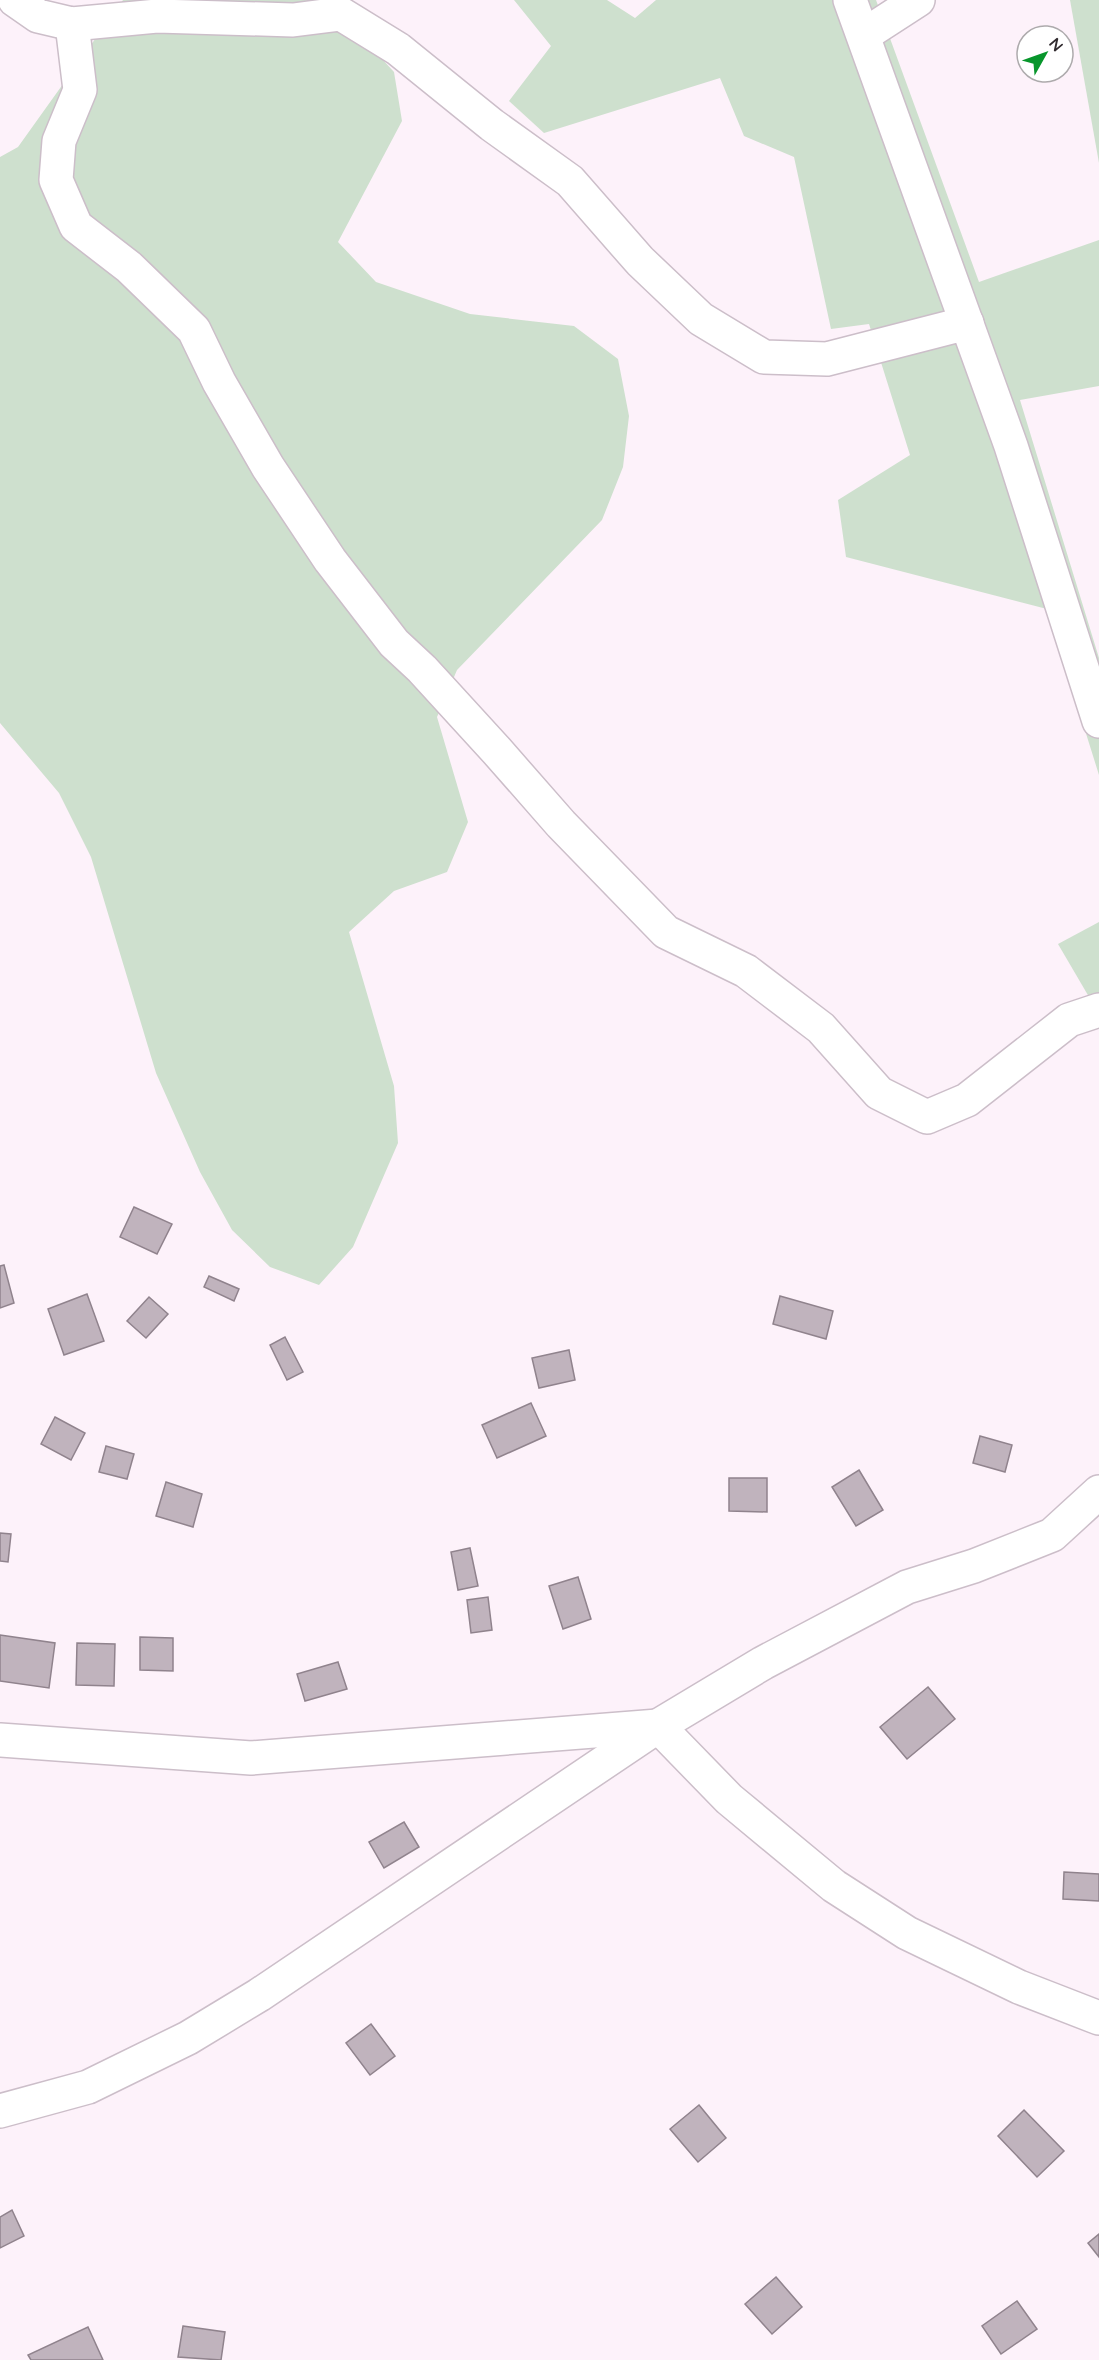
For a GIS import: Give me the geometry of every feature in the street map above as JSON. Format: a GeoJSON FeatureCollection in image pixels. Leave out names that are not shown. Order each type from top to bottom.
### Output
{"type":"FeatureCollection","features":[{"type":"Feature","properties":{"kind":"street"},"geometry":{"type":"LineString","coordinates":[[15,0],[38,16],[72,24],[157,16],[293,20],[341,14],[398,49],[492,125],[570,181],[640,261],[701,319],[764,357],[827,359],[967,323]]}},
{"type":"Feature","properties":{"kind":"street"},"geometry":{"type":"LineString","coordinates":[[850,0],[1011,446],[1099,721]]}},
{"type":"Feature","properties":{"kind":"street"},"geometry":{"type":"LineString","coordinates":[[864,35],[918,0]]}},
{"type":"Feature","properties":{"kind":"street"},"geometry":{"type":"LineString","coordinates":[[72,24],[80,90],[59,141],[56,180],[76,226],[129,267],[194,330],[219,382],[268,466],[330,560],[387,634],[490,742],[561,824],[666,933],[746,971],[821,1028],[879,1093],[927,1117],[967,1100],[1069,1020],[1099,1010]]}},
{"type":"Feature","properties":{"kind":"street"},"geometry":{"type":"LineString","coordinates":[[0,2111],[88,2087],[188,2038],[268,1989],[658,1726],[763,1663],[907,1587],[974,1566],[1052,1535],[1099,1492]]}},
{"type":"Feature","properties":{"kind":"street"},"geometry":{"type":"LineString","coordinates":[[0,1740],[251,1758],[658,1726]]}},
{"type":"Feature","properties":{"kind":"street"},"geometry":{"type":"LineString","coordinates":[[658,1726],[729,1799],[834,1886],[907,1933],[1019,1988],[1099,2018]]}},
{"type":"Feature","properties":{"kind":"green space"},"geometry":{"type":"Polygon","coordinates":[[[123,0],[328,0],[394,72],[402,121],[338,242],[376,282],[470,314],[574,326],[618,359],[629,416],[623,467],[602,520],[457,670],[437,717],[468,822],[447,872],[394,891],[349,932],[394,1086],[398,1143],[353,1247],[319,1285],[270,1267],[232,1230],[200,1172],[156,1073],[91,857],[59,793],[0,723],[0,157],[18,147],[123,0]]]}},
{"type":"Feature","properties":{"kind":"green space"},"geometry":{"type":"Polygon","coordinates":[[[514,0],[607,0],[635,18],[656,0],[876,0],[979,282],[1099,240],[1099,386],[1020,400],[1099,658],[1099,775],[1047,609],[846,557],[838,500],[910,455],[869,324],[831,329],[794,157],[744,136],[720,78],[544,133],[509,101],[551,46],[514,0]]]}},
{"type":"Feature","properties":{"kind":"green space"},"geometry":{"type":"Polygon","coordinates":[[[1070,0],[1099,0],[1099,163],[1075,24],[1070,0]]]}},
{"type":"Feature","properties":{"kind":"green space"},"geometry":{"type":"Polygon","coordinates":[[[1099,922],[1099,1014],[1058,944],[1099,922]]]}},
{"type":"Feature","properties":{"kind":"building"},"geometry":{"type":"Polygon","coordinates":[[[134,1207],[172,1224],[157,1254],[120,1237],[134,1207]]]}},
{"type":"Feature","properties":{"kind":"building"},"geometry":{"type":"Polygon","coordinates":[[[4,1265],[14,1303],[0,1308],[0,1266],[4,1265]]]}},
{"type":"Feature","properties":{"kind":"building"},"geometry":{"type":"Polygon","coordinates":[[[209,1276],[239,1289],[234,1301],[204,1287],[209,1276]]]}},
{"type":"Feature","properties":{"kind":"building"},"geometry":{"type":"Polygon","coordinates":[[[87,1294],[104,1341],[64,1355],[48,1309],[87,1294]]]}},
{"type":"Feature","properties":{"kind":"building"},"geometry":{"type":"Polygon","coordinates":[[[780,1296],[833,1311],[826,1339],[773,1324],[780,1296]]]}},
{"type":"Feature","properties":{"kind":"building"},"geometry":{"type":"Polygon","coordinates":[[[149,1297],[168,1314],[146,1338],[127,1321],[149,1297]]]}},
{"type":"Feature","properties":{"kind":"building"},"geometry":{"type":"Polygon","coordinates":[[[285,1337],[303,1372],[287,1380],[270,1345],[285,1337]]]}},
{"type":"Feature","properties":{"kind":"building"},"geometry":{"type":"Polygon","coordinates":[[[569,1350],[575,1380],[539,1388],[532,1358],[569,1350]]]}},
{"type":"Feature","properties":{"kind":"building"},"geometry":{"type":"Polygon","coordinates":[[[531,1403],[546,1436],[497,1458],[482,1425],[531,1403]]]}},
{"type":"Feature","properties":{"kind":"building"},"geometry":{"type":"Polygon","coordinates":[[[55,1417],[85,1433],[71,1460],[41,1444],[55,1417]]]}},
{"type":"Feature","properties":{"kind":"building"},"geometry":{"type":"Polygon","coordinates":[[[980,1436],[1012,1445],[1005,1472],[973,1463],[980,1436]]]}},
{"type":"Feature","properties":{"kind":"building"},"geometry":{"type":"Polygon","coordinates":[[[106,1446],[134,1454],[127,1479],[99,1472],[106,1446]]]}},
{"type":"Feature","properties":{"kind":"building"},"geometry":{"type":"Polygon","coordinates":[[[859,1470],[883,1510],[856,1526],[832,1487],[859,1470]]]}},
{"type":"Feature","properties":{"kind":"building"},"geometry":{"type":"Polygon","coordinates":[[[729,1478],[767,1478],[767,1512],[729,1511],[729,1478]]]}},
{"type":"Feature","properties":{"kind":"building"},"geometry":{"type":"Polygon","coordinates":[[[166,1482],[202,1494],[193,1527],[156,1516],[166,1482]]]}},
{"type":"Feature","properties":{"kind":"building"},"geometry":{"type":"Polygon","coordinates":[[[0,1533],[11,1534],[8,1562],[0,1561],[0,1533]]]}},
{"type":"Feature","properties":{"kind":"building"},"geometry":{"type":"Polygon","coordinates":[[[470,1548],[478,1586],[458,1590],[451,1552],[470,1548]]]}},
{"type":"Feature","properties":{"kind":"building"},"geometry":{"type":"Polygon","coordinates":[[[578,1577],[591,1619],[563,1629],[549,1586],[578,1577]]]}},
{"type":"Feature","properties":{"kind":"building"},"geometry":{"type":"Polygon","coordinates":[[[488,1597],[492,1630],[471,1633],[467,1600],[488,1597]]]}},
{"type":"Feature","properties":{"kind":"building"},"geometry":{"type":"Polygon","coordinates":[[[0,1635],[55,1643],[49,1688],[0,1681],[0,1635]]]}},
{"type":"Feature","properties":{"kind":"building"},"geometry":{"type":"Polygon","coordinates":[[[140,1637],[173,1638],[173,1671],[140,1670],[140,1637]]]}},
{"type":"Feature","properties":{"kind":"building"},"geometry":{"type":"Polygon","coordinates":[[[77,1643],[115,1644],[114,1686],[76,1685],[77,1643]]]}},
{"type":"Feature","properties":{"kind":"building"},"geometry":{"type":"Polygon","coordinates":[[[338,1662],[347,1689],[305,1701],[297,1674],[338,1662]]]}},
{"type":"Feature","properties":{"kind":"building"},"geometry":{"type":"Polygon","coordinates":[[[928,1687],[955,1719],[907,1759],[880,1727],[928,1687]]]}},
{"type":"Feature","properties":{"kind":"building"},"geometry":{"type":"Polygon","coordinates":[[[404,1822],[419,1847],[384,1868],[369,1842],[404,1822]]]}},
{"type":"Feature","properties":{"kind":"building"},"geometry":{"type":"Polygon","coordinates":[[[1064,1872],[1099,1874],[1099,1901],[1063,1899],[1064,1872]]]}},
{"type":"Feature","properties":{"kind":"building"},"geometry":{"type":"Polygon","coordinates":[[[371,2024],[395,2056],[370,2075],[346,2043],[371,2024]]]}},
{"type":"Feature","properties":{"kind":"building"},"geometry":{"type":"Polygon","coordinates":[[[699,2105],[726,2138],[698,2162],[670,2129],[699,2105]]]}},
{"type":"Feature","properties":{"kind":"building"},"geometry":{"type":"Polygon","coordinates":[[[1024,2110],[1064,2151],[1037,2177],[998,2136],[1024,2110]]]}},
{"type":"Feature","properties":{"kind":"building"},"geometry":{"type":"Polygon","coordinates":[[[12,2210],[24,2236],[0,2248],[0,2217],[12,2210]]]}},
{"type":"Feature","properties":{"kind":"building"},"geometry":{"type":"Polygon","coordinates":[[[1099,2234],[1099,2257],[1088,2243],[1099,2234]]]}},
{"type":"Feature","properties":{"kind":"building"},"geometry":{"type":"Polygon","coordinates":[[[776,2277],[802,2307],[772,2334],[745,2304],[776,2277]]]}},
{"type":"Feature","properties":{"kind":"building"},"geometry":{"type":"Polygon","coordinates":[[[1017,2301],[1037,2329],[1001,2354],[982,2326],[1017,2301]]]}},
{"type":"Feature","properties":{"kind":"building"},"geometry":{"type":"Polygon","coordinates":[[[183,2326],[225,2332],[221,2360],[178,2357],[183,2326]]]}},
{"type":"Feature","properties":{"kind":"building"},"geometry":{"type":"Polygon","coordinates":[[[88,2327],[103,2360],[31,2360],[28,2355],[88,2327]]]}}]}
